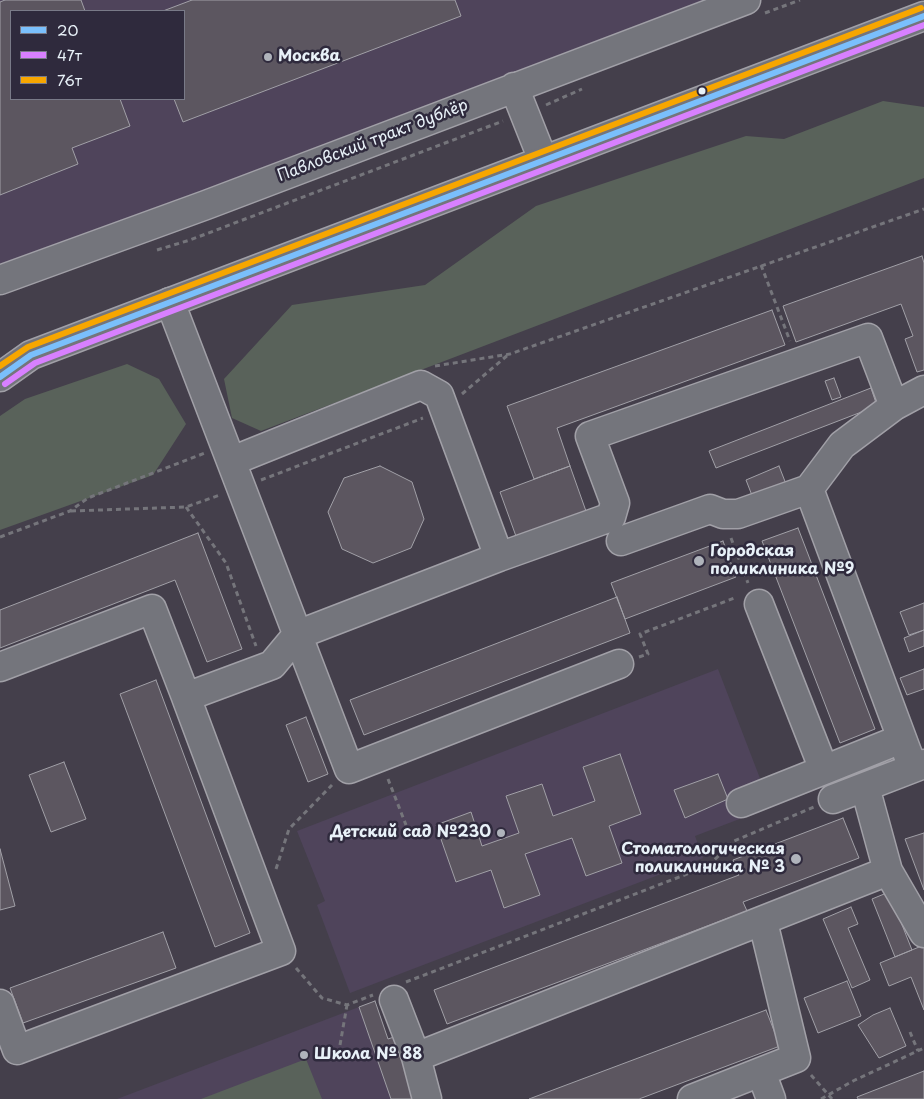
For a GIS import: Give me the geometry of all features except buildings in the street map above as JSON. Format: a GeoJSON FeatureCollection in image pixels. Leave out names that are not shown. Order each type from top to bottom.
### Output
{"type":"FeatureCollection","features":[{"type":"Feature","properties":{"kind":"main road","name":"Павловский тракт дублёр"},"geometry":{"type":"LineString","coordinates":[[0,280],[206,205],[746,0]]}},
{"type":"Feature","properties":{"kind":"main road"},"geometry":{"type":"LineString","coordinates":[[0,377],[31,355],[924,16]]}},
{"type":"Feature","properties":{"kind":"main road"},"geometry":{"type":"LineString","coordinates":[[514,88],[543,160]]}},
{"type":"Feature","properties":{"kind":"main road"},"geometry":{"type":"LineString","coordinates":[[170,302],[349,770],[619,664]]}},
{"type":"Feature","properties":{"kind":"main road"},"geometry":{"type":"LineString","coordinates":[[186,697],[272,665],[297,635],[499,557],[611,517],[615,503],[590,436],[868,338],[894,406]]}},
{"type":"Feature","properties":{"kind":"main road"},"geometry":{"type":"LineString","coordinates":[[0,354],[31,355]]}},
{"type":"Feature","properties":{"kind":"main road"},"geometry":{"type":"LineString","coordinates":[[232,461],[421,385],[439,396],[499,557]]}},
{"type":"Feature","properties":{"kind":"main road"},"geometry":{"type":"LineString","coordinates":[[621,541],[710,509],[723,514],[738,514],[808,490],[842,445],[894,406],[924,390]]}},
{"type":"Feature","properties":{"kind":"main road"},"geometry":{"type":"LineString","coordinates":[[808,490],[902,739],[918,766],[833,799]]}},
{"type":"Feature","properties":{"kind":"main road"},"geometry":{"type":"LineString","coordinates":[[755,598],[824,770]]}},
{"type":"Feature","properties":{"kind":"main road"},"geometry":{"type":"LineString","coordinates":[[0,667],[152,609],[281,951],[17,1050],[0,1004]]}},
{"type":"Feature","properties":{"kind":"main road"},"geometry":{"type":"LineString","coordinates":[[741,803],[902,739]]}},
{"type":"Feature","properties":{"kind":"main road"},"geometry":{"type":"LineString","coordinates":[[865,787],[888,871],[924,933]]}},
{"type":"Feature","properties":{"kind":"main road"},"geometry":{"type":"LineString","coordinates":[[416,1057],[763,922],[888,871]]}},
{"type":"Feature","properties":{"kind":"main road"},"geometry":{"type":"LineString","coordinates":[[692,1099],[796,1058],[763,922]]}},
{"type":"Feature","properties":{"kind":"main road"},"geometry":{"type":"LineString","coordinates":[[392,994],[416,1057],[427,1099]]}},
{"type":"Feature","properties":{"kind":"main road"},"geometry":{"type":"LineString","coordinates":[[761,1072],[771,1099]]}},
{"type":"Feature","properties":{"kind":"path"},"geometry":{"type":"LineString","coordinates":[[510,354],[924,209]]}},
{"type":"Feature","properties":{"kind":"path"},"geometry":{"type":"LineString","coordinates":[[760,265],[798,362]]}},
{"type":"Feature","properties":{"kind":"path"},"geometry":{"type":"LineString","coordinates":[[186,507],[226,563],[264,667]]}},
{"type":"Feature","properties":{"kind":"path"},"geometry":{"type":"LineString","coordinates":[[0,537],[70,511]]}},
{"type":"Feature","properties":{"kind":"path"},"geometry":{"type":"LineString","coordinates":[[619,664],[648,654],[640,634],[755,598],[723,514]]}},
{"type":"Feature","properties":{"kind":"path"},"geometry":{"type":"LineString","coordinates":[[380,758],[406,824]]}},
{"type":"Feature","properties":{"kind":"path"},"geometry":{"type":"LineString","coordinates":[[264,905],[289,830],[349,770]]}},
{"type":"Feature","properties":{"kind":"path"},"geometry":{"type":"LineString","coordinates":[[281,951],[322,998],[347,1005],[392,994],[708,866],[734,841],[833,799]]}},
{"type":"Feature","properties":{"kind":"path"},"geometry":{"type":"LineString","coordinates":[[340,1045],[347,1005]]}},
{"type":"Feature","properties":{"kind":"path"},"geometry":{"type":"LineString","coordinates":[[910,1032],[918,1051]]}},
{"type":"Feature","properties":{"kind":"path"},"geometry":{"type":"LineString","coordinates":[[821,1099],[853,1081],[924,1048]]}},
{"type":"Feature","properties":{"kind":"path"},"geometry":{"type":"LineString","coordinates":[[796,1058],[832,1099]]}},
{"type":"Feature","properties":{"kind":"shaded area"},"geometry":{"type":"Polygon","coordinates":[[[0,0],[738,0],[0,276],[0,0]]]}},
{"type":"Feature","properties":{"kind":"shaded area"},"geometry":{"type":"Polygon","coordinates":[[[883,101],[924,107],[924,178],[261,431],[232,418],[224,379],[292,305],[425,285],[536,206],[746,136],[784,139],[883,101]]]}},
{"type":"Feature","properties":{"kind":"shaded area"},"geometry":{"type":"Polygon","coordinates":[[[127,364],[159,379],[186,424],[153,475],[0,530],[0,416],[25,399],[127,364]]]}},
{"type":"Feature","properties":{"kind":"shaded area","name":"Детский сад №230"},"geometry":{"type":"Polygon","coordinates":[[[718,669],[771,807],[695,836],[703,858],[350,993],[317,905],[325,901],[297,831],[718,669]]]}},
{"type":"Feature","properties":{"kind":"shaded area","name":"Школа № 88"},"geometry":{"type":"Polygon","coordinates":[[[359,1007],[391,1099],[117,1099],[359,1007]]]}},
{"type":"Feature","properties":{"kind":"shaded area"},"geometry":{"type":"Polygon","coordinates":[[[306,1059],[322,1099],[201,1099],[306,1059]]]}},
{"type":"Feature","properties":{"kind":"transit line","name":"76т"},"geometry":{"type":"LineString","coordinates":[[0,366],[28,347],[921,8]]}},
{"type":"Feature","properties":{"kind":"transit line","name":"20"},"geometry":{"type":"LineString","coordinates":[[0,377],[31,355],[924,16]]}},
{"type":"Feature","properties":{"kind":"transit line","name":"47т"},"geometry":{"type":"LineString","coordinates":[[5,384],[35,363],[924,25]]}},
{"type":"Feature","properties":{"kind":"place","name":"Москва"},"geometry":{"type":"Point","coordinates":[268,57]}},
{"type":"Feature","properties":{"kind":"place","name":"Городская поликлиника №9"},"geometry":{"type":"Point","coordinates":[699,561]}},
{"type":"Feature","properties":{"kind":"place","name":"Детский сад №230"},"geometry":{"type":"Point","coordinates":[501,833]}},
{"type":"Feature","properties":{"kind":"place","name":"Стоматологическая поликлиника № 3"},"geometry":{"type":"Point","coordinates":[796,859]}},
{"type":"Feature","properties":{"kind":"place","name":"Школа № 88"},"geometry":{"type":"Point","coordinates":[304,1055]}}]}
